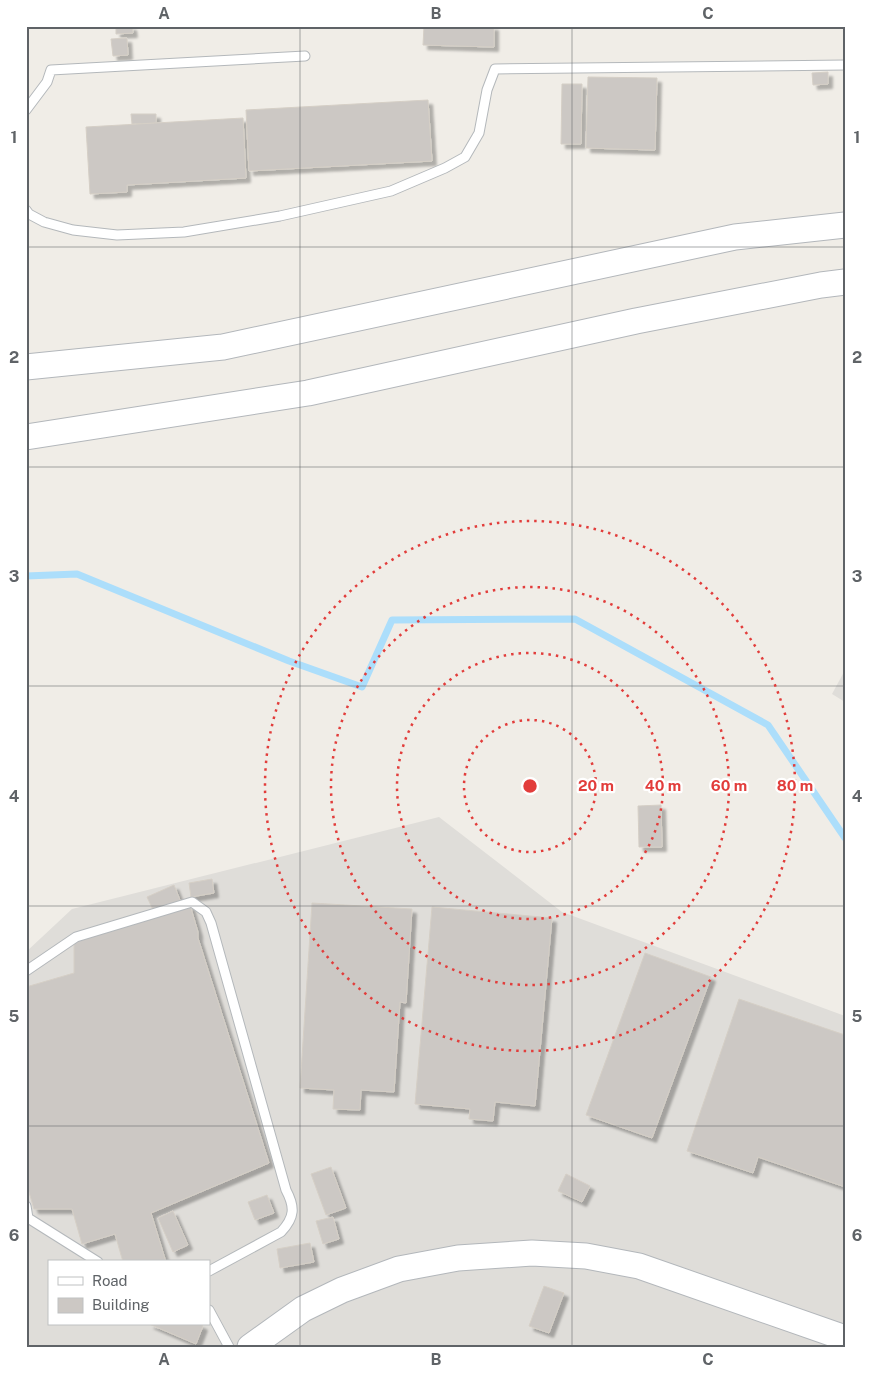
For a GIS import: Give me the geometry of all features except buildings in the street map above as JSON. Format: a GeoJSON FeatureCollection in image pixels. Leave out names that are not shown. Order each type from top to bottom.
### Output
{"type":"FeatureCollection","features":[{"type":"Feature","properties":{"kind":"street"},"geometry":{"type":"LineString","coordinates":[[26,366],[223,348],[735,237],[845,225]]}},
{"type":"Feature","properties":{"kind":"street"},"geometry":{"type":"LineString","coordinates":[[26,437],[308,393],[636,321],[845,282]]}},
{"type":"Feature","properties":{"kind":"street"},"geometry":{"type":"LineString","coordinates":[[250,1347],[303,1309],[342,1290],[398,1269],[458,1258],[532,1253],[586,1256],[639,1266],[845,1338]]}},
{"type":"Feature","properties":{"kind":"lane"},"geometry":{"type":"LineString","coordinates":[[26,110],[47,82],[50,70],[305,56]]}},
{"type":"Feature","properties":{"kind":"lane"},"geometry":{"type":"LineString","coordinates":[[26,210],[29,214],[44,222],[74,230],[117,235],[184,232],[280,216],[391,191],[445,168],[465,157],[479,133],[487,90],[495,69],[845,65]]}},
{"type":"Feature","properties":{"kind":"lane"},"geometry":{"type":"LineString","coordinates":[[26,971],[76,936],[192,902],[206,912],[211,923],[286,1190],[293,1203],[290,1222],[282,1232],[210,1270]]}},
{"type":"Feature","properties":{"kind":"lane"},"geometry":{"type":"LineString","coordinates":[[26,1206],[28,1218],[95,1260]]}},
{"type":"Feature","properties":{"kind":"lane"},"geometry":{"type":"LineString","coordinates":[[210,1312],[230,1347]]}},
{"type":"Feature","properties":{"kind":"shaded area"},"geometry":{"type":"Polygon","coordinates":[[[845,670],[845,702],[832,694],[845,670]]]}},
{"type":"Feature","properties":{"kind":"shaded area"},"geometry":{"type":"Polygon","coordinates":[[[439,817],[562,912],[845,1016],[845,1347],[26,1347],[26,952],[72,909],[439,817]]]}},
{"type":"Feature","properties":{"kind":"waterway"},"geometry":{"type":"LineString","coordinates":[[26,576],[77,574],[289,661],[362,687],[392,620],[575,619],[768,725],[845,838]]}}]}
